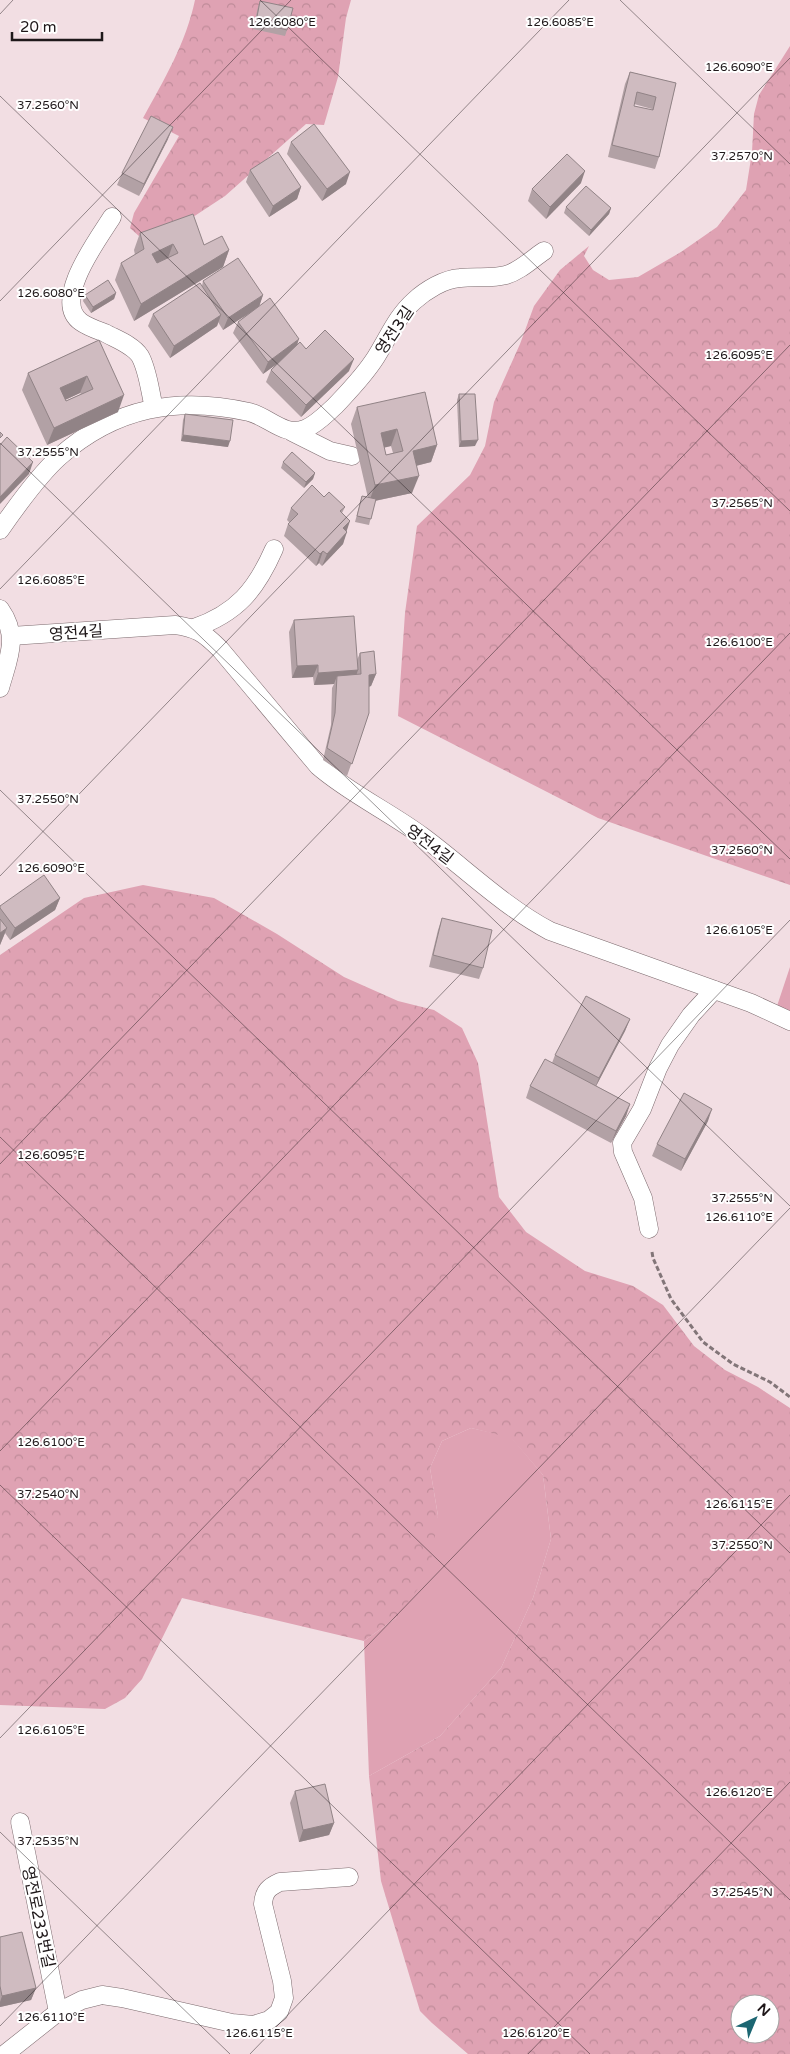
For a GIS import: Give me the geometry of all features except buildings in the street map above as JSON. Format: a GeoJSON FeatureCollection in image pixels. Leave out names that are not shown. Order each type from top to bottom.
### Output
{"type":"FeatureCollection","features":[{"type":"Feature","properties":{"kind":"lane"},"geometry":{"type":"LineString","coordinates":[[112,217],[85,260],[73,289],[70,302],[72,312],[80,322],[132,348],[140,356],[154,408]]}},
{"type":"Feature","properties":{"kind":"lane","name":"영전3길"},"geometry":{"type":"LineString","coordinates":[[292,432],[305,429],[323,417],[362,378],[393,326],[413,301],[433,286],[459,278],[506,275],[521,267],[544,250]]}},
{"type":"Feature","properties":{"kind":"lane"},"geometry":{"type":"LineString","coordinates":[[0,530],[58,458],[80,440],[125,416],[154,408],[182,405],[220,406],[254,413],[330,451],[352,456]]}},
{"type":"Feature","properties":{"kind":"lane","name":"영전4길"},"geometry":{"type":"LineString","coordinates":[[194,628],[224,615],[241,602],[255,586],[274,549]]}},
{"type":"Feature","properties":{"kind":"lane"},"geometry":{"type":"LineString","coordinates":[[0,609],[7,619],[12,645],[0,688]]}},
{"type":"Feature","properties":{"kind":"lane","name":"영전4길"},"geometry":{"type":"LineString","coordinates":[[11,636],[175,625],[194,628],[208,636],[220,649],[318,766],[335,780],[380,807],[422,837],[526,918],[550,931],[751,1003],[790,1021]]}},
{"type":"Feature","properties":{"kind":"lane"},"geometry":{"type":"LineString","coordinates":[[649,1229],[643,1198],[623,1152],[622,1143],[642,1109],[658,1068],[670,1045],[691,1015],[714,990]]}},
{"type":"Feature","properties":{"kind":"lane","name":"영전로233번길"},"geometry":{"type":"LineString","coordinates":[[20,1822],[58,2012]]}},
{"type":"Feature","properties":{"kind":"lane"},"geometry":{"type":"LineString","coordinates":[[5,2054],[58,2012],[82,2000],[102,1995],[232,2023],[253,2025],[269,2020],[279,2012],[284,1998],[282,1981],[263,1904],[264,1894],[270,1886],[280,1882],[349,1877]]}},
{"type":"Feature","properties":{"kind":"path"},"geometry":{"type":"LineString","coordinates":[[649,1229],[653,1258],[671,1299],[703,1342],[734,1364],[770,1382],[790,1397]]}},
{"type":"Feature","properties":{"kind":"green space"},"geometry":{"type":"Polygon","coordinates":[[[195,0],[351,0],[346,18],[338,77],[324,125],[306,124],[225,196],[190,219],[140,237],[130,228],[134,213],[179,136],[143,118],[180,46],[195,0]]]}},
{"type":"Feature","properties":{"kind":"green space"},"geometry":{"type":"Polygon","coordinates":[[[790,46],[790,885],[598,818],[398,716],[405,613],[417,526],[470,475],[485,446],[494,402],[520,344],[534,306],[560,270],[589,246],[584,256],[593,270],[609,280],[638,277],[681,252],[717,227],[746,190],[752,152],[754,114],[759,95],[790,46]]]}},
{"type":"Feature","properties":{"kind":"green space"},"geometry":{"type":"Polygon","coordinates":[[[143,885],[214,898],[277,934],[344,977],[398,1001],[434,1010],[462,1028],[478,1063],[499,1197],[526,1232],[585,1271],[633,1286],[663,1305],[694,1346],[725,1370],[758,1387],[790,1408],[790,2054],[468,2054],[420,2011],[381,1881],[369,1776],[440,1736],[501,1668],[533,1598],[551,1539],[543,1475],[511,1438],[471,1428],[442,1441],[430,1468],[438,1516],[429,1574],[396,1618],[364,1641],[182,1598],[142,1679],[125,1698],[105,1709],[0,1705],[0,955],[84,898],[143,885]]]}},
{"type":"Feature","properties":{"kind":"green space"},"geometry":{"type":"Polygon","coordinates":[[[790,967],[790,1012],[777,1006],[790,967]]]}},
{"type":"Feature","properties":{"kind":"green space"},"geometry":{"type":"Polygon","coordinates":[[[471,1428],[511,1437],[543,1475],[551,1539],[533,1598],[501,1668],[440,1736],[369,1776],[364,1641],[396,1618],[438,1516],[430,1468],[442,1441],[471,1428]]]}}]}
